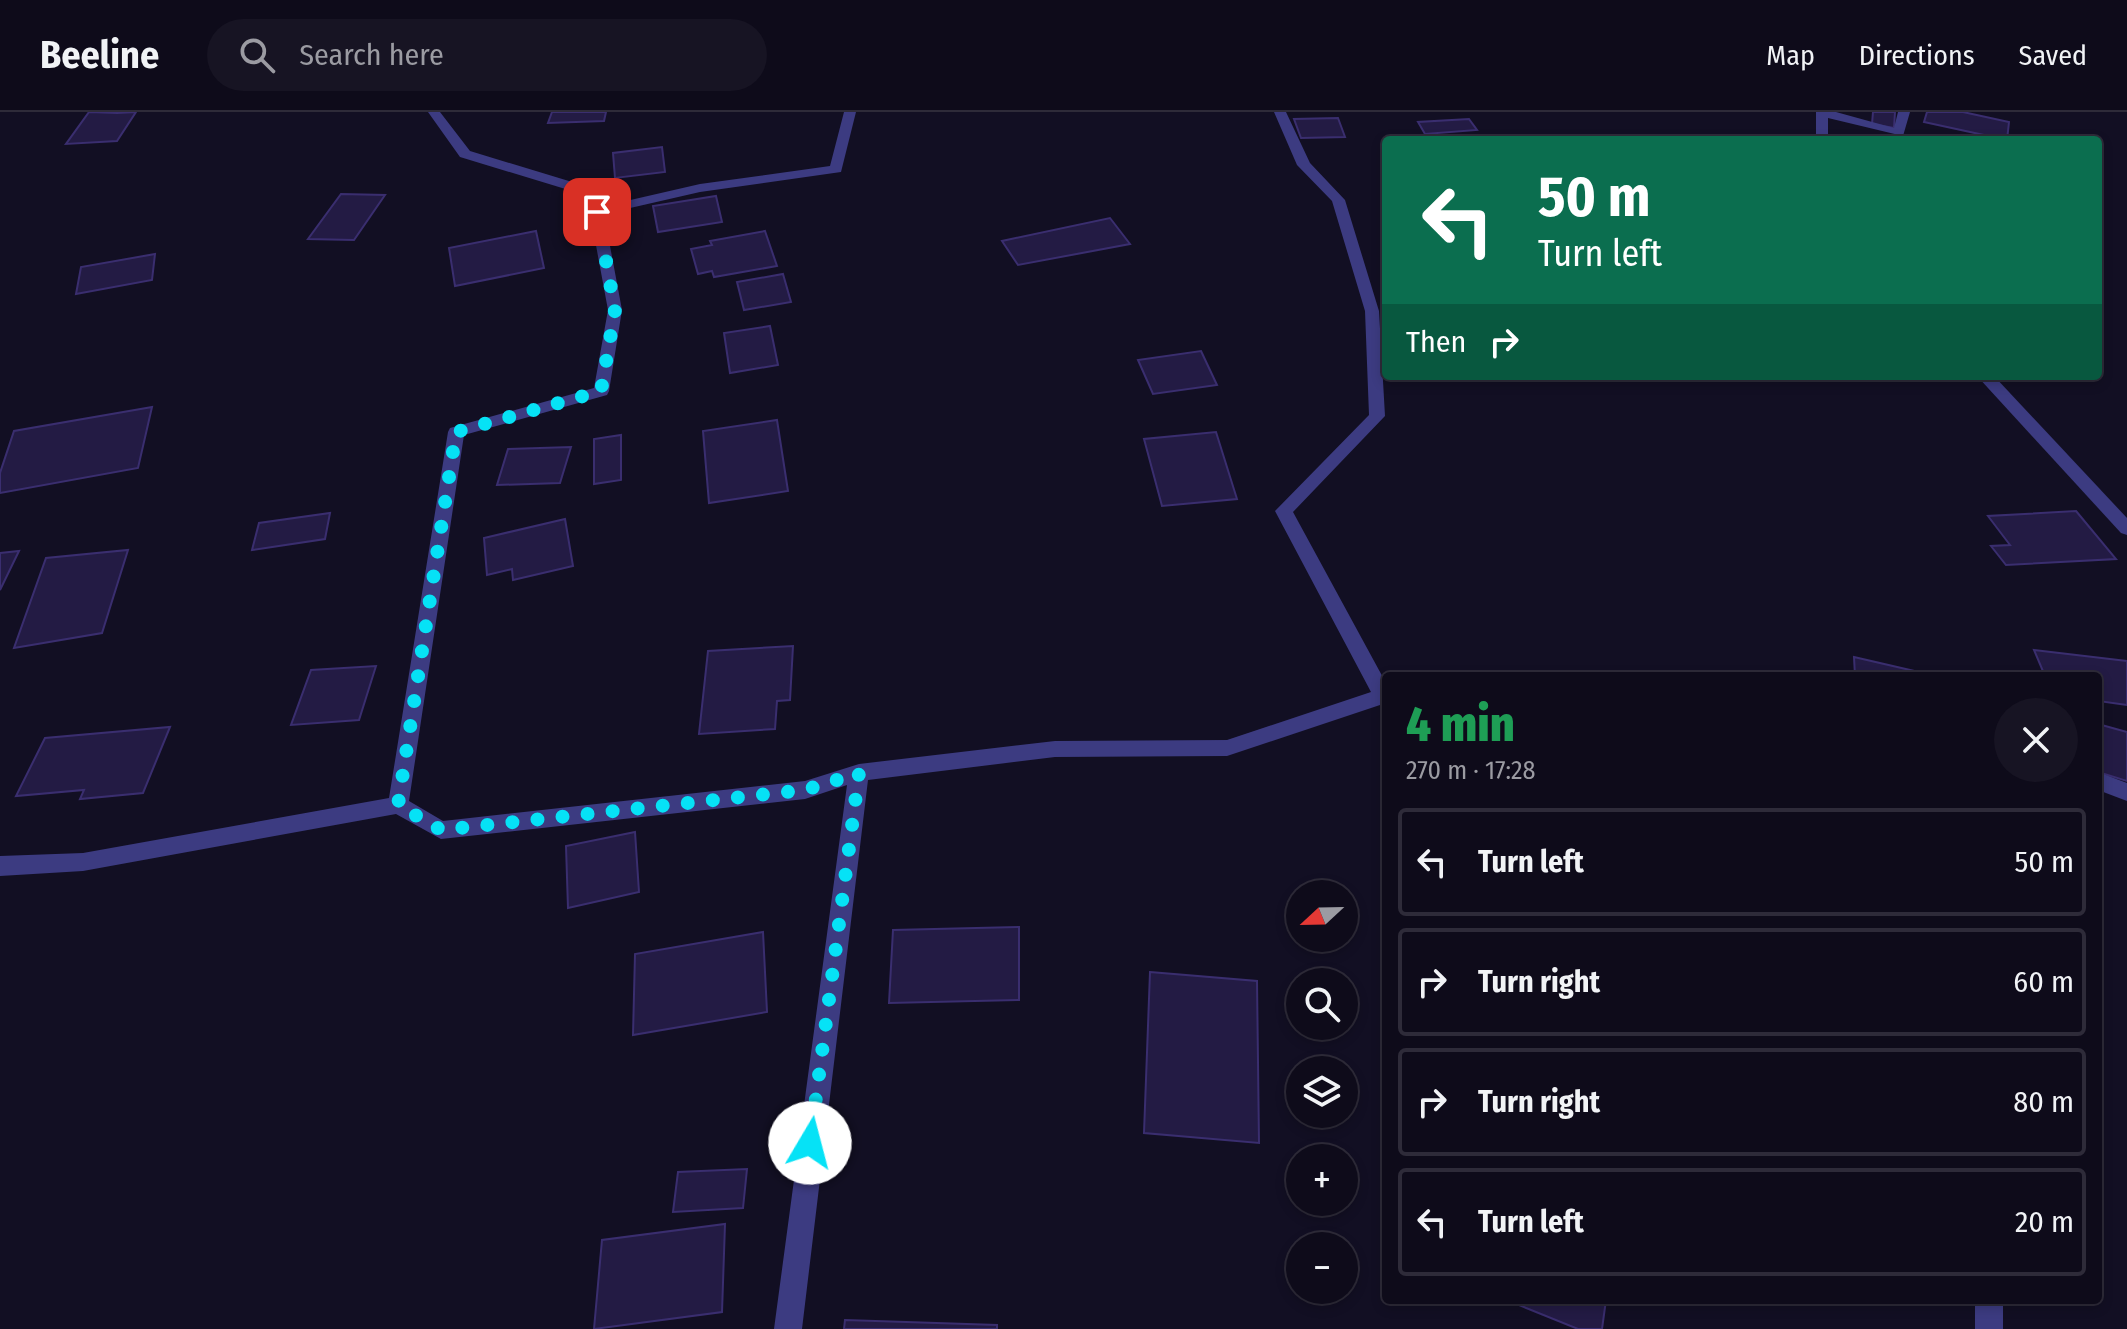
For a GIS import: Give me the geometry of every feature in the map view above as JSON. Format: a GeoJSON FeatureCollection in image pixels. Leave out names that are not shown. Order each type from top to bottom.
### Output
{"type":"FeatureCollection","features":[{"type":"Feature","properties":{"kind":"street"},"geometry":{"type":"LineString","coordinates":[[398,805],[456,432],[601,391],[615,310],[597,212],[577,188],[465,154],[434,112]]}},
{"type":"Feature","properties":{"kind":"street"},"geometry":{"type":"LineString","coordinates":[[597,212],[700,188],[836,169],[850,112]]}},
{"type":"Feature","properties":{"kind":"street"},"geometry":{"type":"LineString","coordinates":[[1280,112],[1304,165],[1338,200],[1372,311],[1377,416],[1284,511],[1382,694]]}},
{"type":"Feature","properties":{"kind":"street"},"geometry":{"type":"LineString","coordinates":[[1822,136],[1822,112],[1899,133],[1904,112]]}},
{"type":"Feature","properties":{"kind":"street"},"geometry":{"type":"LineString","coordinates":[[1989,380],[2127,529]]}},
{"type":"Feature","properties":{"kind":"street"},"geometry":{"type":"LineString","coordinates":[[0,866],[83,862],[398,805],[441,830],[805,790],[859,773],[1055,749],[1227,748],[1382,696]]}},
{"type":"Feature","properties":{"kind":"street"},"geometry":{"type":"LineString","coordinates":[[788,1329],[859,773]]}},
{"type":"Feature","properties":{"kind":"street"},"geometry":{"type":"LineString","coordinates":[[2102,783],[2127,792]]}},
{"type":"Feature","properties":{"kind":"street"},"geometry":{"type":"LineString","coordinates":[[1989,1304],[1989,1329]]}},
{"type":"Feature","properties":{"kind":"building"},"geometry":{"type":"Polygon","coordinates":[[[89,112],[136,112],[117,141],[66,144],[89,112]]]}},
{"type":"Feature","properties":{"kind":"building"},"geometry":{"type":"Polygon","coordinates":[[[552,112],[606,112],[604,121],[548,123],[552,112]]]}},
{"type":"Feature","properties":{"kind":"building"},"geometry":{"type":"Polygon","coordinates":[[[1873,112],[1895,112],[1894,128],[1872,124],[1873,112]]]}},
{"type":"Feature","properties":{"kind":"building"},"geometry":{"type":"Polygon","coordinates":[[[1927,112],[1963,112],[2009,122],[2007,136],[1989,136],[1924,122],[1927,112]]]}},
{"type":"Feature","properties":{"kind":"building"},"geometry":{"type":"Polygon","coordinates":[[[1338,118],[1345,137],[1301,138],[1294,119],[1338,118]]]}},
{"type":"Feature","properties":{"kind":"building"},"geometry":{"type":"Polygon","coordinates":[[[1469,119],[1477,130],[1425,134],[1418,122],[1469,119]]]}},
{"type":"Feature","properties":{"kind":"building"},"geometry":{"type":"Polygon","coordinates":[[[662,147],[665,172],[615,178],[613,153],[662,147]]]}},
{"type":"Feature","properties":{"kind":"building"},"geometry":{"type":"Polygon","coordinates":[[[341,194],[385,195],[354,240],[308,239],[341,194]]]}},
{"type":"Feature","properties":{"kind":"building"},"geometry":{"type":"Polygon","coordinates":[[[716,196],[722,222],[658,232],[653,206],[716,196]]]}},
{"type":"Feature","properties":{"kind":"building"},"geometry":{"type":"Polygon","coordinates":[[[1110,218],[1130,244],[1018,265],[1002,241],[1110,218]]]}},
{"type":"Feature","properties":{"kind":"building"},"geometry":{"type":"Polygon","coordinates":[[[536,231],[544,268],[455,286],[449,248],[536,231]]]}},
{"type":"Feature","properties":{"kind":"building"},"geometry":{"type":"Polygon","coordinates":[[[765,231],[777,266],[714,277],[712,271],[698,274],[691,249],[712,245],[710,241],[765,231]]]}},
{"type":"Feature","properties":{"kind":"building"},"geometry":{"type":"Polygon","coordinates":[[[155,254],[152,280],[76,294],[81,267],[155,254]]]}},
{"type":"Feature","properties":{"kind":"building"},"geometry":{"type":"Polygon","coordinates":[[[783,274],[791,302],[744,310],[737,282],[783,274]]]}},
{"type":"Feature","properties":{"kind":"building"},"geometry":{"type":"Polygon","coordinates":[[[770,326],[778,365],[730,373],[724,333],[770,326]]]}},
{"type":"Feature","properties":{"kind":"building"},"geometry":{"type":"Polygon","coordinates":[[[1201,351],[1217,385],[1153,394],[1138,360],[1201,351]]]}},
{"type":"Feature","properties":{"kind":"building"},"geometry":{"type":"Polygon","coordinates":[[[152,407],[138,468],[0,493],[0,473],[14,431],[152,407]]]}},
{"type":"Feature","properties":{"kind":"building"},"geometry":{"type":"Polygon","coordinates":[[[777,420],[788,491],[709,503],[703,431],[777,420]]]}},
{"type":"Feature","properties":{"kind":"building"},"geometry":{"type":"Polygon","coordinates":[[[1216,432],[1237,499],[1162,506],[1144,439],[1216,432]]]}},
{"type":"Feature","properties":{"kind":"building"},"geometry":{"type":"Polygon","coordinates":[[[621,435],[621,480],[594,484],[594,439],[621,435]]]}},
{"type":"Feature","properties":{"kind":"building"},"geometry":{"type":"Polygon","coordinates":[[[571,447],[560,483],[497,485],[508,449],[571,447]]]}},
{"type":"Feature","properties":{"kind":"building"},"geometry":{"type":"Polygon","coordinates":[[[2076,511],[2116,559],[2006,565],[1991,546],[2010,545],[1988,516],[2076,511]]]}},
{"type":"Feature","properties":{"kind":"building"},"geometry":{"type":"Polygon","coordinates":[[[330,513],[325,539],[252,550],[259,523],[330,513]]]}},
{"type":"Feature","properties":{"kind":"building"},"geometry":{"type":"Polygon","coordinates":[[[565,519],[573,566],[513,580],[512,569],[487,575],[484,538],[565,519]]]}},
{"type":"Feature","properties":{"kind":"building"},"geometry":{"type":"Polygon","coordinates":[[[128,550],[102,633],[14,648],[46,558],[128,550]]]}},
{"type":"Feature","properties":{"kind":"building"},"geometry":{"type":"Polygon","coordinates":[[[19,551],[0,590],[0,553],[19,551]]]}},
{"type":"Feature","properties":{"kind":"building"},"geometry":{"type":"Polygon","coordinates":[[[793,646],[790,700],[777,701],[775,729],[699,734],[708,651],[793,646]]]}},
{"type":"Feature","properties":{"kind":"building"},"geometry":{"type":"Polygon","coordinates":[[[2034,650],[2127,661],[2127,705],[2102,702],[2102,672],[2043,672],[2034,650]]]}},
{"type":"Feature","properties":{"kind":"building"},"geometry":{"type":"Polygon","coordinates":[[[1854,657],[1919,672],[1855,672],[1854,657]]]}},
{"type":"Feature","properties":{"kind":"building"},"geometry":{"type":"Polygon","coordinates":[[[376,666],[359,720],[291,725],[311,670],[376,666]]]}},
{"type":"Feature","properties":{"kind":"building"},"geometry":{"type":"Polygon","coordinates":[[[2102,725],[2127,732],[2127,781],[2102,773],[2102,725]]]}},
{"type":"Feature","properties":{"kind":"building"},"geometry":{"type":"Polygon","coordinates":[[[170,727],[143,793],[80,799],[84,790],[16,796],[45,738],[170,727]]]}},
{"type":"Feature","properties":{"kind":"building"},"geometry":{"type":"Polygon","coordinates":[[[635,832],[639,892],[568,908],[566,846],[635,832]]]}},
{"type":"Feature","properties":{"kind":"building"},"geometry":{"type":"Polygon","coordinates":[[[1019,927],[1019,1000],[889,1003],[893,930],[1019,927]]]}},
{"type":"Feature","properties":{"kind":"building"},"geometry":{"type":"Polygon","coordinates":[[[763,932],[767,1012],[633,1035],[635,954],[763,932]]]}},
{"type":"Feature","properties":{"kind":"building"},"geometry":{"type":"Polygon","coordinates":[[[1150,972],[1257,981],[1259,1143],[1144,1133],[1150,972]]]}},
{"type":"Feature","properties":{"kind":"building"},"geometry":{"type":"Polygon","coordinates":[[[747,1169],[743,1208],[673,1212],[678,1172],[747,1169]]]}},
{"type":"Feature","properties":{"kind":"building"},"geometry":{"type":"Polygon","coordinates":[[[725,1224],[722,1312],[594,1329],[602,1240],[725,1224]]]}},
{"type":"Feature","properties":{"kind":"building"},"geometry":{"type":"Polygon","coordinates":[[[1516,1304],[1605,1304],[1602,1329],[1578,1329],[1516,1304]]]}},
{"type":"Feature","properties":{"kind":"building"},"geometry":{"type":"Polygon","coordinates":[[[845,1320],[997,1325],[997,1329],[844,1329],[845,1320]]]}},
{"type":"Feature","properties":{"kind":"route"},"geometry":{"type":"LineString","coordinates":[[597,212],[615,310],[601,391],[456,432],[398,805],[441,830],[805,790],[859,773],[810,1143]]}}]}
